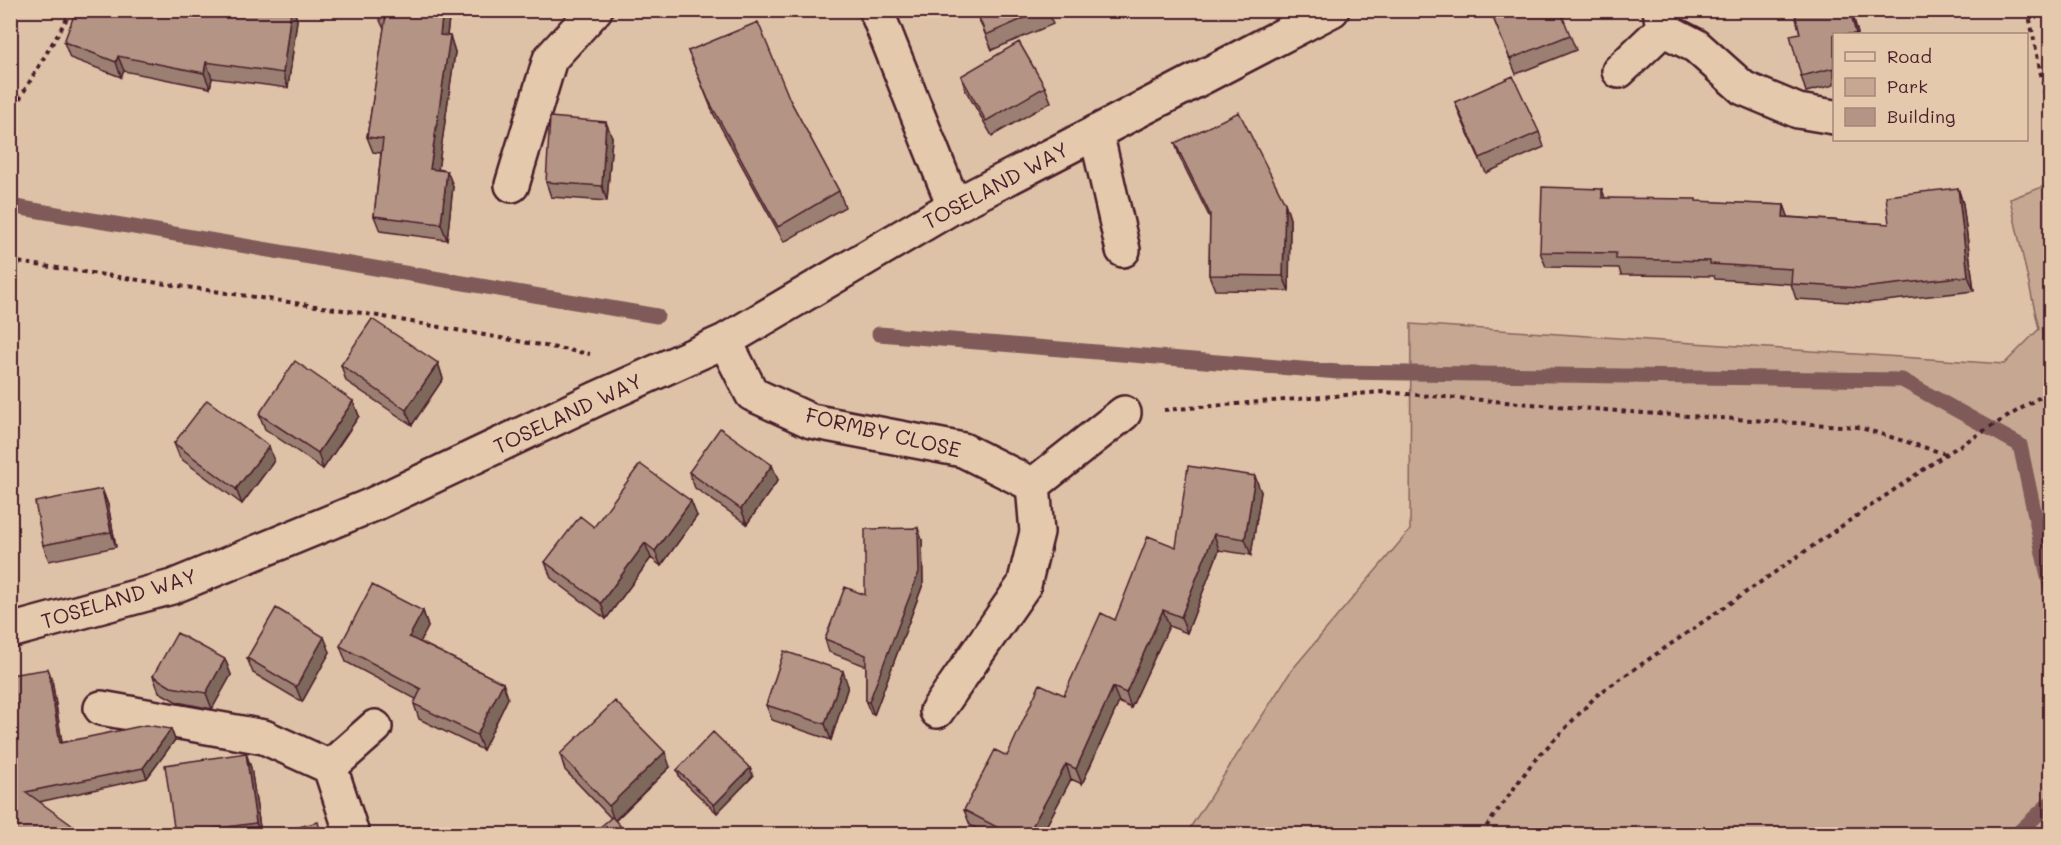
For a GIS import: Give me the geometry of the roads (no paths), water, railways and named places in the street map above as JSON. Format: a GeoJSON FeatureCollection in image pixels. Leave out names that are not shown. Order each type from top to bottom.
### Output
{"type":"FeatureCollection","features":[{"type":"Feature","properties":{"kind":"street"},"geometry":{"type":"LineString","coordinates":[[512,184],[550,59],[595,10]]}},
{"type":"Feature","properties":{"kind":"street"},"geometry":{"type":"LineString","coordinates":[[876,10],[954,206]]}},
{"type":"Feature","properties":{"kind":"street","name":"TOSELAND WAY"},"geometry":{"type":"LineString","coordinates":[[10,631],[171,587],[372,505],[725,341],[954,206],[1332,10]]}},
{"type":"Feature","properties":{"kind":"street"},"geometry":{"type":"LineString","coordinates":[[1619,71],[1662,20],[1696,46],[1743,88],[1798,111],[1833,117]]}},
{"type":"Feature","properties":{"kind":"street","name":"TOSELAND WAY"},"geometry":{"type":"LineString","coordinates":[[1096,132],[1123,250]]}},
{"type":"Feature","properties":{"kind":"street","name":"FORMBY CLOSE"},"geometry":{"type":"LineString","coordinates":[[725,341],[752,394],[812,421],[963,450],[1033,484]]}},
{"type":"Feature","properties":{"kind":"street"},"geometry":{"type":"LineString","coordinates":[[937,711],[1024,585],[1037,532],[1033,484],[1124,413]]}},
{"type":"Feature","properties":{"kind":"street"},"geometry":{"type":"LineString","coordinates":[[101,708],[264,737],[330,767],[352,834]]}},
{"type":"Feature","properties":{"kind":"street"},"geometry":{"type":"LineString","coordinates":[[330,767],[375,727]]}},
{"type":"Feature","properties":{"kind":"waterway"},"geometry":{"type":"LineString","coordinates":[[10,206],[657,316]]}},
{"type":"Feature","properties":{"kind":"waterway"},"geometry":{"type":"LineString","coordinates":[[879,334],[1338,372],[1902,380],[2020,445],[2050,586]]}},
{"type":"Feature","properties":{"kind":"waterway"},"geometry":{"type":"LineString","coordinates":[[2017,834],[2050,803]]}}]}
